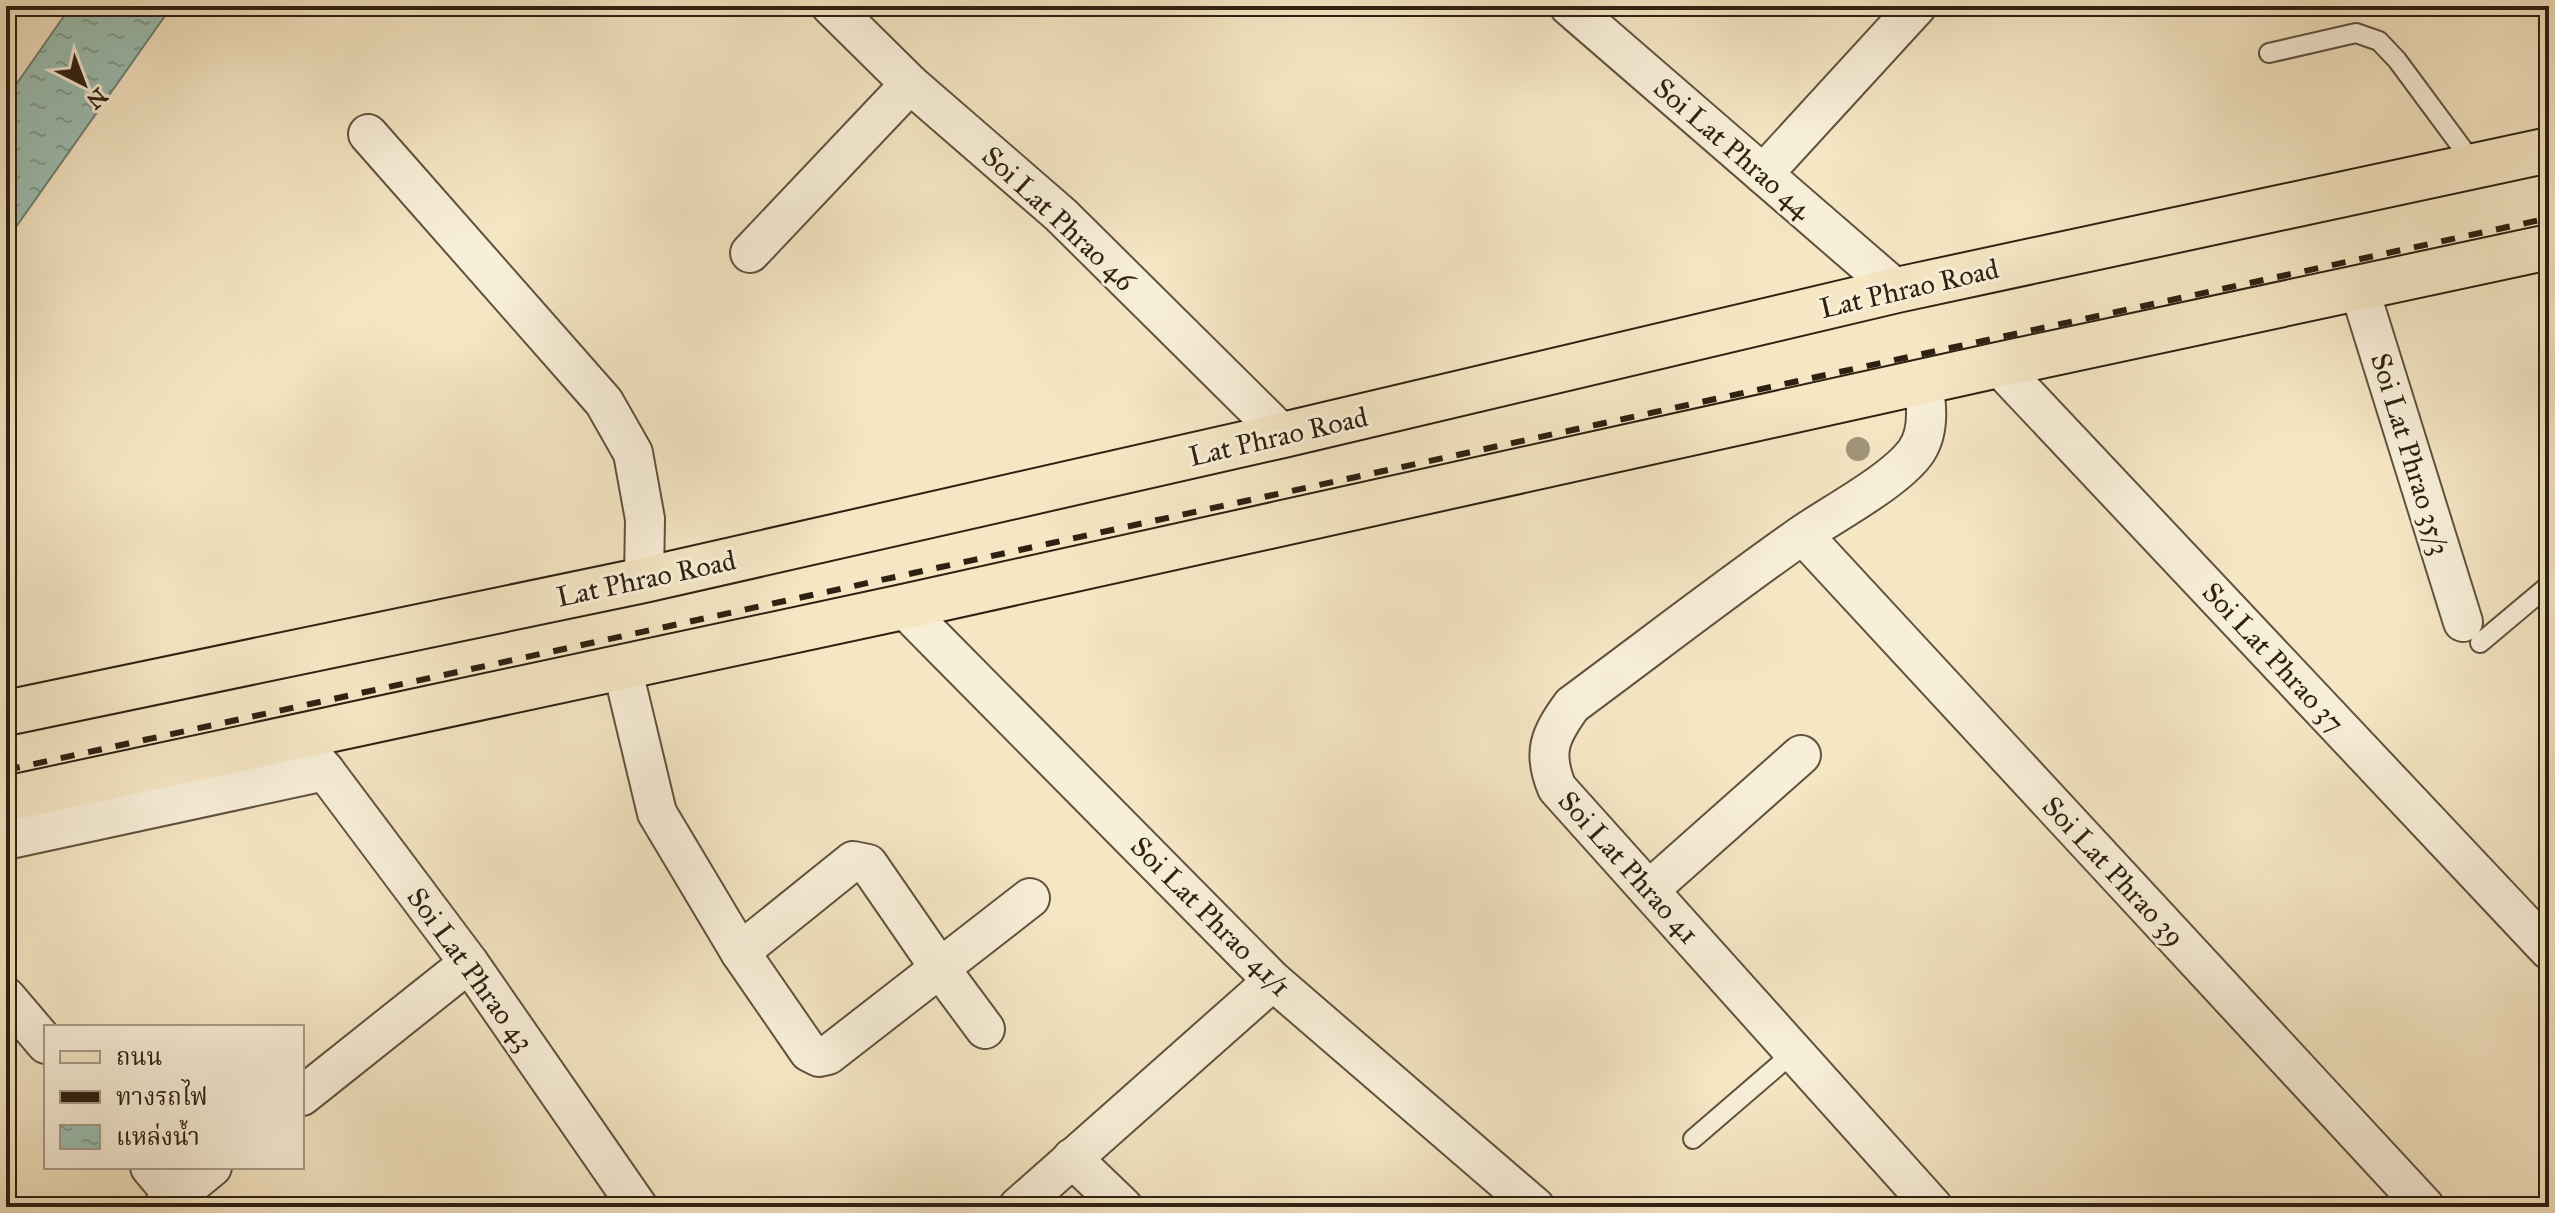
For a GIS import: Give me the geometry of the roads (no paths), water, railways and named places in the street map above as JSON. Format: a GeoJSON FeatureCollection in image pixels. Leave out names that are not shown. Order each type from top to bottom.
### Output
{"type":"FeatureCollection","features":[{"type":"Feature","properties":{"kind":"main road","name":"Lat Phrao Road"},"geometry":{"type":"LineString","coordinates":[[6,713],[644,580],[1283,435],[1897,290],[2549,150]]}},
{"type":"Feature","properties":{"kind":"main road"},"geometry":{"type":"LineString","coordinates":[[6,799],[903,607],[1998,365],[2549,247]]}},
{"type":"Feature","properties":{"kind":"street","name":"Soi Lat Phrao 46"},"geometry":{"type":"LineString","coordinates":[[831,6],[910,84],[1061,215],[1283,435]]}},
{"type":"Feature","properties":{"kind":"street","name":"Soi Lat Phrao 44"},"geometry":{"type":"LineString","coordinates":[[1569,6],[1897,290]]}},
{"type":"Feature","properties":{"kind":"street"},"geometry":{"type":"LineString","coordinates":[[1763,174],[1902,11]]}},
{"type":"Feature","properties":{"kind":"street"},"geometry":{"type":"LineString","coordinates":[[750,253],[910,84]]}},
{"type":"Feature","properties":{"kind":"street"},"geometry":{"type":"LineString","coordinates":[[368,134],[604,402],[633,453],[645,519],[644,580]]}},
{"type":"Feature","properties":{"kind":"street","name":"Soi Lat Phrao 35/3"},"geometry":{"type":"LineString","coordinates":[[2359,288],[2472,632]]}},
{"type":"Feature","properties":{"kind":"street","name":"Soi Lat Phrao 37"},"geometry":{"type":"LineString","coordinates":[[1998,365],[2549,950]]}},
{"type":"Feature","properties":{"kind":"street","name":"Soi Lat Phrao 41"},"geometry":{"type":"LineString","coordinates":[[1923,383],[1927,408],[1924,430],[1918,450],[1903,467],[1803,535],[1572,705],[1556,728],[1548,753],[1549,769],[1557,788],[1933,1207]]}},
{"type":"Feature","properties":{"kind":"street","name":"Soi Lat Phrao 39"},"geometry":{"type":"LineString","coordinates":[[1803,535],[2425,1207]]}},
{"type":"Feature","properties":{"kind":"street","name":"Soi Lat Phrao 41/1"},"geometry":{"type":"LineString","coordinates":[[903,607],[1273,981],[1535,1207]]}},
{"type":"Feature","properties":{"kind":"street"},"geometry":{"type":"LineString","coordinates":[[622,667],[657,813],[740,952],[809,1052],[819,1057],[828,1055],[1030,898]]}},
{"type":"Feature","properties":{"kind":"street","name":"Soi Lat Phrao 43"},"geometry":{"type":"LineString","coordinates":[[296,736],[469,963],[638,1207]]}},
{"type":"Feature","properties":{"kind":"street"},"geometry":{"type":"LineString","coordinates":[[1649,890],[1801,755]]}},
{"type":"Feature","properties":{"kind":"street"},"geometry":{"type":"LineString","coordinates":[[6,840],[325,771]]}},
{"type":"Feature","properties":{"kind":"street"},"geometry":{"type":"LineString","coordinates":[[740,952],[853,861],[868,864],[985,1029]]}},
{"type":"Feature","properties":{"kind":"street"},"geometry":{"type":"LineString","coordinates":[[304,1094],[469,963]]}},
{"type":"Feature","properties":{"kind":"street"},"geometry":{"type":"LineString","coordinates":[[1018,1207],[1273,981]]}},
{"type":"Feature","properties":{"kind":"street"},"geometry":{"type":"LineString","coordinates":[[6,997],[44,1042]]}},
{"type":"Feature","properties":{"kind":"street"},"geometry":{"type":"LineString","coordinates":[[1072,1158],[1123,1207]]}},
{"type":"Feature","properties":{"kind":"street"},"geometry":{"type":"LineString","coordinates":[[151,1169],[169,1202],[210,1169]]}},
{"type":"Feature","properties":{"kind":"lane"},"geometry":{"type":"LineString","coordinates":[[2269,53],[2356,33],[2379,41],[2397,60],[2476,166]]}},
{"type":"Feature","properties":{"kind":"lane"},"geometry":{"type":"LineString","coordinates":[[2472,632],[2549,585]]}},
{"type":"Feature","properties":{"kind":"lane"},"geometry":{"type":"LineString","coordinates":[[1693,1139],[1794,1052]]}},
{"type":"Feature","properties":{"kind":"water"},"geometry":{"type":"Polygon","coordinates":[[[71,6],[172,6],[6,241],[6,99],[71,6]]]}},
{"type":"Feature","properties":{"kind":"railway"},"geometry":{"type":"LineString","coordinates":[[6,770],[2549,218]]}}]}
